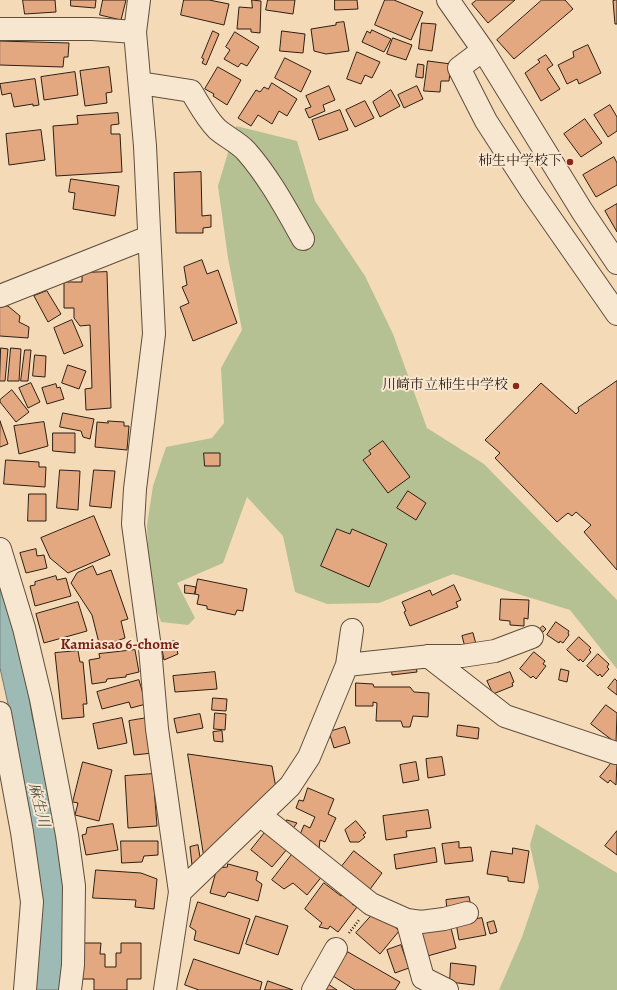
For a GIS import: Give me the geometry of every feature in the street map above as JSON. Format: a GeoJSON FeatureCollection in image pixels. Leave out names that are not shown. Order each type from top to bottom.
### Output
{"type":"FeatureCollection","features":[{"type":"Feature","properties":{"kind":"street"},"geometry":{"type":"LineString","coordinates":[[139,0],[135,32],[140,83],[154,334],[135,489],[133,524],[150,648],[157,729],[180,892],[165,990]]}},
{"type":"Feature","properties":{"kind":"street"},"geometry":{"type":"LineString","coordinates":[[448,0],[483,50],[582,212],[617,263]]}},
{"type":"Feature","properties":{"kind":"street"},"geometry":{"type":"LineString","coordinates":[[0,29],[92,29],[135,32]]}},
{"type":"Feature","properties":{"kind":"street"},"geometry":{"type":"LineString","coordinates":[[483,50],[459,68],[486,121],[532,192],[617,314]]}},
{"type":"Feature","properties":{"kind":"street"},"geometry":{"type":"LineString","coordinates":[[140,83],[191,91],[204,113],[217,129],[245,150],[283,204],[303,239]]}},
{"type":"Feature","properties":{"kind":"street"},"geometry":{"type":"LineString","coordinates":[[0,296],[149,237]]}},
{"type":"Feature","properties":{"kind":"street"},"geometry":{"type":"LineString","coordinates":[[0,549],[24,628],[41,699],[67,835],[74,886],[73,965],[70,990]]}},
{"type":"Feature","properties":{"kind":"street"},"geometry":{"type":"LineString","coordinates":[[180,892],[290,786],[309,757],[347,665],[352,630]]}},
{"type":"Feature","properties":{"kind":"street"},"geometry":{"type":"LineString","coordinates":[[347,665],[428,656],[462,656],[495,651],[532,637]]}},
{"type":"Feature","properties":{"kind":"street"},"geometry":{"type":"LineString","coordinates":[[428,656],[505,716],[616,753]]}},
{"type":"Feature","properties":{"kind":"street"},"geometry":{"type":"LineString","coordinates":[[0,713],[22,832],[32,902],[26,990]]}},
{"type":"Feature","properties":{"kind":"street"},"geometry":{"type":"LineString","coordinates":[[260,815],[371,904],[407,920],[421,922],[444,919],[467,913]]}},
{"type":"Feature","properties":{"kind":"street"},"geometry":{"type":"LineString","coordinates":[[407,920],[423,978],[447,990]]}},
{"type":"Feature","properties":{"kind":"street"},"geometry":{"type":"LineString","coordinates":[[313,990],[336,949]]}},
{"type":"Feature","properties":{"kind":"path"},"geometry":{"type":"LineString","coordinates":[[336,949],[371,904]]}},
{"type":"Feature","properties":{"kind":"green space"},"geometry":{"type":"Polygon","coordinates":[[[236,126],[297,141],[315,201],[365,276],[393,334],[427,428],[484,464],[617,600],[617,669],[570,610],[453,574],[379,603],[327,604],[295,592],[283,536],[247,497],[223,563],[177,583],[195,618],[188,625],[161,622],[150,589],[147,525],[153,486],[166,447],[212,438],[224,423],[221,368],[242,330],[228,258],[218,186],[236,126]]]}},
{"type":"Feature","properties":{"kind":"green space"},"geometry":{"type":"Polygon","coordinates":[[[536,824],[617,873],[617,990],[499,990],[522,937],[539,887],[530,845],[536,824]]]}},
{"type":"Feature","properties":{"kind":"water","name":"麻生川"},"geometry":{"type":"Polygon","coordinates":[[[0,578],[18,629],[32,716],[65,860],[64,990],[33,990],[15,735],[0,668],[0,578]]]}},
{"type":"Feature","properties":{"kind":"building"},"geometry":{"type":"Polygon","coordinates":[[[23,0],[55,0],[56,12],[25,14],[23,0]]]}},
{"type":"Feature","properties":{"kind":"building"},"geometry":{"type":"Polygon","coordinates":[[[71,0],[96,0],[95,8],[71,6],[71,0]]]}},
{"type":"Feature","properties":{"kind":"building"},"geometry":{"type":"Polygon","coordinates":[[[103,0],[126,0],[121,20],[100,15],[103,0]]]}},
{"type":"Feature","properties":{"kind":"building"},"geometry":{"type":"Polygon","coordinates":[[[184,0],[209,0],[229,4],[224,25],[181,15],[184,0]]]}},
{"type":"Feature","properties":{"kind":"building"},"geometry":{"type":"Polygon","coordinates":[[[252,0],[261,1],[260,33],[251,32],[251,29],[237,29],[239,7],[252,8],[252,0]]]}},
{"type":"Feature","properties":{"kind":"building"},"geometry":{"type":"Polygon","coordinates":[[[268,0],[295,0],[293,14],[266,10],[268,0]]]}},
{"type":"Feature","properties":{"kind":"building"},"geometry":{"type":"Polygon","coordinates":[[[335,0],[357,0],[358,9],[335,10],[335,0]]]}},
{"type":"Feature","properties":{"kind":"building"},"geometry":{"type":"Polygon","coordinates":[[[385,0],[394,0],[423,12],[411,40],[375,25],[385,0]]]}},
{"type":"Feature","properties":{"kind":"building"},"geometry":{"type":"Polygon","coordinates":[[[477,0],[515,0],[488,23],[472,4],[477,0]]]}},
{"type":"Feature","properties":{"kind":"building"},"geometry":{"type":"Polygon","coordinates":[[[542,0],[565,0],[573,9],[514,59],[497,40],[542,0]]]}},
{"type":"Feature","properties":{"kind":"building"},"geometry":{"type":"Polygon","coordinates":[[[617,0],[617,24],[615,24],[613,1],[617,0]]]}},
{"type":"Feature","properties":{"kind":"building"},"geometry":{"type":"Polygon","coordinates":[[[344,22],[349,51],[326,54],[314,51],[311,29],[336,25],[336,23],[344,22]]]}},
{"type":"Feature","properties":{"kind":"building"},"geometry":{"type":"Polygon","coordinates":[[[422,23],[436,24],[432,51],[419,49],[422,23]]]}},
{"type":"Feature","properties":{"kind":"building"},"geometry":{"type":"Polygon","coordinates":[[[372,30],[391,39],[384,52],[362,42],[367,31],[370,33],[372,30]]]}},
{"type":"Feature","properties":{"kind":"building"},"geometry":{"type":"Polygon","coordinates":[[[213,31],[219,34],[206,65],[202,63],[204,59],[202,58],[213,31]]]}},
{"type":"Feature","properties":{"kind":"building"},"geometry":{"type":"Polygon","coordinates":[[[282,31],[305,34],[303,53],[280,51],[282,31]]]}},
{"type":"Feature","properties":{"kind":"building"},"geometry":{"type":"Polygon","coordinates":[[[235,32],[259,47],[247,66],[241,63],[238,67],[224,59],[230,50],[226,47],[235,32]]]}},
{"type":"Feature","properties":{"kind":"building"},"geometry":{"type":"Polygon","coordinates":[[[393,38],[412,45],[406,60],[387,54],[393,38]]]}},
{"type":"Feature","properties":{"kind":"building"},"geometry":{"type":"Polygon","coordinates":[[[0,41],[69,43],[68,57],[64,57],[63,67],[0,65],[0,41]]]}},
{"type":"Feature","properties":{"kind":"building"},"geometry":{"type":"Polygon","coordinates":[[[588,45],[601,73],[579,84],[577,79],[567,84],[558,65],[574,57],[573,52],[588,45]]]}},
{"type":"Feature","properties":{"kind":"building"},"geometry":{"type":"Polygon","coordinates":[[[357,52],[380,62],[372,78],[365,75],[361,84],[347,79],[357,52]]]}},
{"type":"Feature","properties":{"kind":"building"},"geometry":{"type":"Polygon","coordinates":[[[546,55],[553,65],[547,69],[560,89],[541,101],[525,73],[540,62],[538,60],[546,55]]]}},
{"type":"Feature","properties":{"kind":"building"},"geometry":{"type":"Polygon","coordinates":[[[285,58],[311,71],[301,92],[275,78],[285,58]]]}},
{"type":"Feature","properties":{"kind":"building"},"geometry":{"type":"Polygon","coordinates":[[[428,61],[451,64],[449,81],[441,81],[440,92],[424,91],[428,61]]]}},
{"type":"Feature","properties":{"kind":"building"},"geometry":{"type":"Polygon","coordinates":[[[418,64],[424,65],[423,78],[416,77],[418,64]]]}},
{"type":"Feature","properties":{"kind":"building"},"geometry":{"type":"Polygon","coordinates":[[[109,67],[112,92],[106,93],[107,103],[85,106],[80,71],[109,67]]]}},
{"type":"Feature","properties":{"kind":"building"},"geometry":{"type":"Polygon","coordinates":[[[218,67],[241,80],[227,105],[213,96],[214,94],[205,89],[218,67]]]}},
{"type":"Feature","properties":{"kind":"building"},"geometry":{"type":"Polygon","coordinates":[[[75,72],[78,95],[44,100],[41,77],[75,72]]]}},
{"type":"Feature","properties":{"kind":"building"},"geometry":{"type":"Polygon","coordinates":[[[35,79],[39,105],[33,106],[33,104],[14,107],[11,93],[2,95],[0,84],[35,79]]]}},
{"type":"Feature","properties":{"kind":"building"},"geometry":{"type":"Polygon","coordinates":[[[272,83],[297,99],[287,116],[279,111],[272,124],[258,115],[251,126],[238,118],[256,90],[260,92],[264,87],[268,89],[272,83]]]}},
{"type":"Feature","properties":{"kind":"building"},"geometry":{"type":"Polygon","coordinates":[[[329,86],[335,100],[323,105],[325,111],[309,118],[305,109],[311,107],[306,96],[329,86]]]}},
{"type":"Feature","properties":{"kind":"building"},"geometry":{"type":"Polygon","coordinates":[[[417,86],[423,99],[404,108],[398,95],[417,86]]]}},
{"type":"Feature","properties":{"kind":"building"},"geometry":{"type":"Polygon","coordinates":[[[391,90],[400,106],[380,117],[373,102],[391,90]]]}},
{"type":"Feature","properties":{"kind":"building"},"geometry":{"type":"Polygon","coordinates":[[[365,101],[374,118],[355,127],[346,110],[365,101]]]}},
{"type":"Feature","properties":{"kind":"building"},"geometry":{"type":"Polygon","coordinates":[[[610,105],[617,117],[617,131],[608,137],[594,115],[610,105]]]}},
{"type":"Feature","properties":{"kind":"building"},"geometry":{"type":"Polygon","coordinates":[[[340,110],[348,130],[319,140],[312,120],[340,110]]]}},
{"type":"Feature","properties":{"kind":"building"},"geometry":{"type":"Polygon","coordinates":[[[118,113],[119,124],[111,125],[111,134],[120,134],[122,172],[56,176],[53,126],[78,124],[77,116],[118,113]]]}},
{"type":"Feature","properties":{"kind":"building"},"geometry":{"type":"Polygon","coordinates":[[[585,119],[602,143],[581,157],[564,134],[585,119]]]}},
{"type":"Feature","properties":{"kind":"building"},"geometry":{"type":"Polygon","coordinates":[[[41,130],[45,160],[9,165],[6,134],[41,130]]]}},
{"type":"Feature","properties":{"kind":"building"},"geometry":{"type":"Polygon","coordinates":[[[614,157],[617,163],[617,185],[596,197],[583,175],[614,157]]]}},
{"type":"Feature","properties":{"kind":"building"},"geometry":{"type":"Polygon","coordinates":[[[201,172],[202,216],[211,215],[211,227],[203,228],[203,233],[176,233],[174,173],[201,172]]]}},
{"type":"Feature","properties":{"kind":"building"},"geometry":{"type":"Polygon","coordinates":[[[71,179],[119,186],[115,216],[73,209],[75,193],[69,192],[71,179]]]}},
{"type":"Feature","properties":{"kind":"building"},"geometry":{"type":"Polygon","coordinates":[[[617,204],[617,232],[605,211],[617,204]]]}},
{"type":"Feature","properties":{"kind":"building"},"geometry":{"type":"Polygon","coordinates":[[[202,260],[207,274],[218,270],[237,323],[193,341],[180,307],[189,303],[182,287],[187,285],[184,267],[202,260]]]}},
{"type":"Feature","properties":{"kind":"building"},"geometry":{"type":"Polygon","coordinates":[[[107,272],[111,408],[86,410],[85,389],[92,388],[90,325],[80,326],[74,318],[74,308],[64,308],[64,282],[82,282],[82,273],[107,272]]]}},
{"type":"Feature","properties":{"kind":"building"},"geometry":{"type":"Polygon","coordinates":[[[47,291],[61,314],[48,322],[34,296],[47,291]]]}},
{"type":"Feature","properties":{"kind":"building"},"geometry":{"type":"Polygon","coordinates":[[[0,306],[8,306],[20,316],[19,322],[29,327],[28,338],[0,336],[0,306]]]}},
{"type":"Feature","properties":{"kind":"building"},"geometry":{"type":"Polygon","coordinates":[[[72,320],[83,346],[64,354],[54,328],[72,320]]]}},
{"type":"Feature","properties":{"kind":"building"},"geometry":{"type":"Polygon","coordinates":[[[1,348],[8,349],[5,381],[0,381],[1,348]]]}},
{"type":"Feature","properties":{"kind":"building"},"geometry":{"type":"Polygon","coordinates":[[[11,348],[21,349],[19,381],[8,381],[11,348]]]}},
{"type":"Feature","properties":{"kind":"building"},"geometry":{"type":"Polygon","coordinates":[[[25,350],[31,350],[28,381],[21,381],[25,350]]]}},
{"type":"Feature","properties":{"kind":"building"},"geometry":{"type":"Polygon","coordinates":[[[35,355],[46,356],[45,377],[33,376],[35,355]]]}},
{"type":"Feature","properties":{"kind":"building"},"geometry":{"type":"Polygon","coordinates":[[[68,365],[86,371],[79,389],[62,383],[68,365]]]}},
{"type":"Feature","properties":{"kind":"building"},"geometry":{"type":"Polygon","coordinates":[[[617,381],[617,570],[584,532],[591,525],[576,512],[572,516],[568,513],[557,522],[495,458],[500,453],[485,440],[541,383],[576,414],[579,411],[578,408],[617,381]]]}},
{"type":"Feature","properties":{"kind":"building"},"geometry":{"type":"Polygon","coordinates":[[[31,383],[40,402],[28,408],[19,388],[31,383]]]}},
{"type":"Feature","properties":{"kind":"building"},"geometry":{"type":"Polygon","coordinates":[[[56,384],[57,388],[60,387],[64,399],[47,404],[42,388],[56,384]]]}},
{"type":"Feature","properties":{"kind":"building"},"geometry":{"type":"Polygon","coordinates":[[[12,390],[29,412],[16,422],[0,402],[0,400],[12,390]]]}},
{"type":"Feature","properties":{"kind":"building"},"geometry":{"type":"Polygon","coordinates":[[[63,413],[94,419],[90,439],[83,437],[81,431],[60,427],[63,413]]]}},
{"type":"Feature","properties":{"kind":"building"},"geometry":{"type":"Polygon","coordinates":[[[0,421],[8,444],[0,447],[0,421]]]}},
{"type":"Feature","properties":{"kind":"building"},"geometry":{"type":"Polygon","coordinates":[[[108,421],[124,422],[124,426],[129,426],[127,450],[95,447],[97,422],[108,423],[108,421]]]}},
{"type":"Feature","properties":{"kind":"building"},"geometry":{"type":"Polygon","coordinates":[[[44,422],[48,446],[19,454],[14,426],[44,422]]]}},
{"type":"Feature","properties":{"kind":"building"},"geometry":{"type":"Polygon","coordinates":[[[53,433],[75,433],[75,453],[53,451],[53,433]]]}},
{"type":"Feature","properties":{"kind":"building"},"geometry":{"type":"Polygon","coordinates":[[[383,441],[410,477],[388,493],[363,460],[371,454],[369,451],[383,441]]]}},
{"type":"Feature","properties":{"kind":"building"},"geometry":{"type":"Polygon","coordinates":[[[204,453],[220,453],[220,466],[205,466],[204,453]]]}},
{"type":"Feature","properties":{"kind":"building"},"geometry":{"type":"Polygon","coordinates":[[[6,460],[39,462],[39,467],[46,467],[45,487],[4,484],[6,460]]]}},
{"type":"Feature","properties":{"kind":"building"},"geometry":{"type":"Polygon","coordinates":[[[60,470],[80,471],[78,510],[57,508],[60,470]]]}},
{"type":"Feature","properties":{"kind":"building"},"geometry":{"type":"Polygon","coordinates":[[[94,470],[115,471],[111,508],[90,506],[94,470]]]}},
{"type":"Feature","properties":{"kind":"building"},"geometry":{"type":"Polygon","coordinates":[[[408,491],[426,503],[416,520],[397,508],[408,491]]]}},
{"type":"Feature","properties":{"kind":"building"},"geometry":{"type":"Polygon","coordinates":[[[29,494],[46,494],[46,521],[28,521],[29,494]]]}},
{"type":"Feature","properties":{"kind":"building"},"geometry":{"type":"Polygon","coordinates":[[[94,516],[110,555],[68,573],[50,558],[41,538],[94,516]]]}},
{"type":"Feature","properties":{"kind":"building"},"geometry":{"type":"Polygon","coordinates":[[[337,529],[350,534],[352,529],[387,544],[369,587],[321,566],[337,529]]]}},
{"type":"Feature","properties":{"kind":"building"},"geometry":{"type":"Polygon","coordinates":[[[36,549],[37,556],[44,555],[47,568],[26,573],[20,553],[36,549]]]}},
{"type":"Feature","properties":{"kind":"building"},"geometry":{"type":"Polygon","coordinates":[[[93,566],[97,575],[111,570],[128,619],[121,621],[125,638],[100,647],[92,615],[71,583],[77,573],[93,566]]]}},
{"type":"Feature","properties":{"kind":"building"},"geometry":{"type":"Polygon","coordinates":[[[56,576],[57,580],[66,578],[71,596],[35,606],[30,586],[35,585],[35,582],[56,576]]]}},
{"type":"Feature","properties":{"kind":"building"},"geometry":{"type":"Polygon","coordinates":[[[198,579],[247,589],[243,611],[237,610],[235,615],[207,609],[207,606],[197,604],[199,595],[195,594],[198,579]]]}},
{"type":"Feature","properties":{"kind":"building"},"geometry":{"type":"Polygon","coordinates":[[[185,585],[196,587],[195,594],[185,593],[185,585]]]}},
{"type":"Feature","properties":{"kind":"building"},"geometry":{"type":"Polygon","coordinates":[[[454,585],[461,600],[456,602],[458,607],[410,626],[404,612],[406,611],[402,602],[430,590],[432,595],[454,585]]]}},
{"type":"Feature","properties":{"kind":"building"},"geometry":{"type":"Polygon","coordinates":[[[501,599],[529,600],[528,619],[524,618],[524,626],[510,625],[510,621],[500,620],[501,599]]]}},
{"type":"Feature","properties":{"kind":"building"},"geometry":{"type":"Polygon","coordinates":[[[78,602],[87,631],[44,643],[36,614],[78,602]]]}},
{"type":"Feature","properties":{"kind":"building"},"geometry":{"type":"Polygon","coordinates":[[[556,622],[569,631],[569,635],[563,643],[560,641],[559,643],[547,635],[556,622]]]}},
{"type":"Feature","properties":{"kind":"building"},"geometry":{"type":"Polygon","coordinates":[[[543,626],[546,629],[542,633],[539,630],[543,626]]]}},
{"type":"Feature","properties":{"kind":"building"},"geometry":{"type":"Polygon","coordinates":[[[473,633],[476,644],[465,647],[462,636],[473,633]]]}},
{"type":"Feature","properties":{"kind":"building"},"geometry":{"type":"Polygon","coordinates":[[[579,637],[591,648],[589,650],[591,652],[583,662],[580,659],[579,661],[567,650],[579,637]]]}},
{"type":"Feature","properties":{"kind":"building"},"geometry":{"type":"Polygon","coordinates":[[[175,641],[178,654],[164,660],[161,644],[175,641]]]}},
{"type":"Feature","properties":{"kind":"building"},"geometry":{"type":"Polygon","coordinates":[[[135,650],[139,672],[126,675],[126,677],[107,679],[106,682],[92,684],[89,660],[100,658],[99,654],[135,650]]]}},
{"type":"Feature","properties":{"kind":"building"},"geometry":{"type":"Polygon","coordinates":[[[78,651],[80,662],[83,662],[87,704],[83,704],[84,717],[62,719],[55,653],[78,651]]]}},
{"type":"Feature","properties":{"kind":"building"},"geometry":{"type":"Polygon","coordinates":[[[534,652],[545,661],[543,664],[546,666],[536,679],[533,676],[531,678],[520,669],[534,652]]]}},
{"type":"Feature","properties":{"kind":"building"},"geometry":{"type":"Polygon","coordinates":[[[598,654],[609,664],[607,667],[609,669],[602,677],[600,674],[598,676],[587,666],[598,654]]]}},
{"type":"Feature","properties":{"kind":"building"},"geometry":{"type":"Polygon","coordinates":[[[415,662],[417,672],[392,675],[391,665],[415,662]]]}},
{"type":"Feature","properties":{"kind":"building"},"geometry":{"type":"Polygon","coordinates":[[[561,669],[569,671],[567,682],[559,680],[561,669]]]}},
{"type":"Feature","properties":{"kind":"building"},"geometry":{"type":"Polygon","coordinates":[[[215,672],[217,689],[175,692],[173,676],[215,672]]]}},
{"type":"Feature","properties":{"kind":"building"},"geometry":{"type":"Polygon","coordinates":[[[510,672],[514,682],[512,683],[513,686],[493,694],[487,681],[510,672]]]}},
{"type":"Feature","properties":{"kind":"building"},"geometry":{"type":"Polygon","coordinates":[[[615,679],[617,681],[617,695],[608,688],[615,679]]]}},
{"type":"Feature","properties":{"kind":"building"},"geometry":{"type":"Polygon","coordinates":[[[139,680],[146,704],[131,708],[129,702],[102,709],[97,692],[139,680]]]}},
{"type":"Feature","properties":{"kind":"building"},"geometry":{"type":"Polygon","coordinates":[[[356,683],[373,684],[374,687],[410,687],[414,692],[429,693],[428,717],[413,716],[410,727],[403,727],[401,721],[376,721],[377,703],[373,702],[373,706],[356,706],[356,683]]]}},
{"type":"Feature","properties":{"kind":"building"},"geometry":{"type":"Polygon","coordinates":[[[213,698],[227,699],[226,711],[212,710],[213,698]]]}},
{"type":"Feature","properties":{"kind":"building"},"geometry":{"type":"Polygon","coordinates":[[[606,705],[617,713],[616,743],[591,724],[606,705]]]}},
{"type":"Feature","properties":{"kind":"building"},"geometry":{"type":"Polygon","coordinates":[[[215,713],[226,714],[225,730],[214,729],[215,713]]]}},
{"type":"Feature","properties":{"kind":"building"},"geometry":{"type":"Polygon","coordinates":[[[200,714],[203,728],[177,733],[174,719],[200,714]]]}},
{"type":"Feature","properties":{"kind":"building"},"geometry":{"type":"Polygon","coordinates":[[[122,718],[127,743],[98,749],[93,724],[122,718]]]}},
{"type":"Feature","properties":{"kind":"building"},"geometry":{"type":"Polygon","coordinates":[[[147,718],[153,753],[134,755],[129,721],[147,718]]]}},
{"type":"Feature","properties":{"kind":"building"},"geometry":{"type":"Polygon","coordinates":[[[458,725],[479,728],[478,739],[457,736],[458,725]]]}},
{"type":"Feature","properties":{"kind":"building"},"geometry":{"type":"Polygon","coordinates":[[[345,727],[350,743],[334,748],[329,732],[345,727]]]}},
{"type":"Feature","properties":{"kind":"building"},"geometry":{"type":"Polygon","coordinates":[[[222,731],[223,742],[214,741],[213,732],[222,731]]]}},
{"type":"Feature","properties":{"kind":"building"},"geometry":{"type":"Polygon","coordinates":[[[188,754],[272,766],[276,788],[204,856],[188,754]]]}},
{"type":"Feature","properties":{"kind":"building"},"geometry":{"type":"Polygon","coordinates":[[[442,757],[445,775],[428,778],[426,759],[442,757]]]}},
{"type":"Feature","properties":{"kind":"building"},"geometry":{"type":"Polygon","coordinates":[[[614,760],[617,763],[616,785],[610,780],[608,783],[600,777],[614,760]]]}},
{"type":"Feature","properties":{"kind":"building"},"geometry":{"type":"Polygon","coordinates":[[[83,762],[112,770],[99,821],[75,815],[78,803],[73,802],[83,762]]]}},
{"type":"Feature","properties":{"kind":"building"},"geometry":{"type":"Polygon","coordinates":[[[416,762],[419,780],[403,783],[400,765],[416,762]]]}},
{"type":"Feature","properties":{"kind":"building"},"geometry":{"type":"Polygon","coordinates":[[[153,774],[157,826],[128,828],[125,776],[153,774]]]}},
{"type":"Feature","properties":{"kind":"building"},"geometry":{"type":"Polygon","coordinates":[[[308,788],[334,799],[328,814],[336,818],[325,842],[320,840],[319,849],[299,837],[304,825],[310,828],[315,817],[296,808],[299,800],[303,801],[308,788]]]}},
{"type":"Feature","properties":{"kind":"building"},"geometry":{"type":"Polygon","coordinates":[[[428,810],[431,828],[406,831],[407,837],[386,840],[383,816],[428,810]]]}},
{"type":"Feature","properties":{"kind":"building"},"geometry":{"type":"Polygon","coordinates":[[[287,820],[297,823],[291,831],[284,828],[287,820]]]}},
{"type":"Feature","properties":{"kind":"building"},"geometry":{"type":"Polygon","coordinates":[[[356,821],[366,833],[363,835],[365,837],[359,842],[350,842],[345,830],[356,821]]]}},
{"type":"Feature","properties":{"kind":"building"},"geometry":{"type":"Polygon","coordinates":[[[113,824],[118,850],[86,855],[82,835],[86,834],[87,828],[113,824]]]}},
{"type":"Feature","properties":{"kind":"building"},"geometry":{"type":"Polygon","coordinates":[[[267,830],[288,848],[272,867],[251,850],[267,830]]]}},
{"type":"Feature","properties":{"kind":"building"},"geometry":{"type":"Polygon","coordinates":[[[617,831],[617,855],[605,846],[617,831]]]}},
{"type":"Feature","properties":{"kind":"building"},"geometry":{"type":"Polygon","coordinates":[[[121,841],[158,841],[158,855],[144,856],[142,862],[122,863],[121,841]]]}},
{"type":"Feature","properties":{"kind":"building"},"geometry":{"type":"Polygon","coordinates":[[[459,842],[459,848],[471,847],[473,861],[445,864],[442,844],[459,842]]]}},
{"type":"Feature","properties":{"kind":"building"},"geometry":{"type":"Polygon","coordinates":[[[198,845],[201,863],[192,865],[190,847],[198,845]]]}},
{"type":"Feature","properties":{"kind":"building"},"geometry":{"type":"Polygon","coordinates":[[[435,848],[437,862],[396,869],[394,855],[435,848]]]}},
{"type":"Feature","properties":{"kind":"building"},"geometry":{"type":"Polygon","coordinates":[[[513,848],[529,851],[524,883],[508,881],[508,877],[487,874],[491,851],[512,854],[513,848]]]}},
{"type":"Feature","properties":{"kind":"building"},"geometry":{"type":"Polygon","coordinates":[[[354,851],[382,873],[368,892],[339,870],[354,851]]]}},
{"type":"Feature","properties":{"kind":"building"},"geometry":{"type":"Polygon","coordinates":[[[294,852],[323,875],[307,895],[293,883],[284,889],[272,880],[294,852]]]}},
{"type":"Feature","properties":{"kind":"building"},"geometry":{"type":"Polygon","coordinates":[[[228,864],[258,872],[256,880],[262,884],[258,901],[228,892],[225,897],[210,893],[217,868],[227,867],[228,864]]]}},
{"type":"Feature","properties":{"kind":"building"},"geometry":{"type":"Polygon","coordinates":[[[96,870],[141,873],[157,879],[154,909],[135,907],[136,900],[93,898],[96,870]]]}},
{"type":"Feature","properties":{"kind":"building"},"geometry":{"type":"Polygon","coordinates":[[[324,883],[341,896],[345,893],[355,899],[352,904],[357,907],[338,932],[330,926],[328,929],[319,927],[322,923],[305,909],[324,883]]]}},
{"type":"Feature","properties":{"kind":"building"},"geometry":{"type":"Polygon","coordinates":[[[469,897],[471,906],[447,910],[446,900],[469,897]]]}},
{"type":"Feature","properties":{"kind":"building"},"geometry":{"type":"Polygon","coordinates":[[[198,902],[250,919],[239,954],[194,940],[196,931],[190,927],[198,902]]]}},
{"type":"Feature","properties":{"kind":"building"},"geometry":{"type":"Polygon","coordinates":[[[372,915],[397,920],[395,927],[399,931],[380,954],[356,933],[372,915]]]}},
{"type":"Feature","properties":{"kind":"building"},"geometry":{"type":"Polygon","coordinates":[[[256,916],[288,926],[278,955],[246,944],[256,916]]]}},
{"type":"Feature","properties":{"kind":"building"},"geometry":{"type":"Polygon","coordinates":[[[482,918],[486,935],[459,940],[456,923],[482,918]]]}},
{"type":"Feature","properties":{"kind":"building"},"geometry":{"type":"Polygon","coordinates":[[[494,921],[497,932],[490,934],[487,923],[494,921]]]}},
{"type":"Feature","properties":{"kind":"building"},"geometry":{"type":"Polygon","coordinates":[[[450,924],[456,948],[424,957],[417,933],[450,924]]]}},
{"type":"Feature","properties":{"kind":"building"},"geometry":{"type":"Polygon","coordinates":[[[82,943],[101,943],[100,954],[105,954],[105,967],[116,967],[116,953],[121,953],[121,943],[141,943],[141,979],[127,979],[127,990],[94,990],[94,979],[81,979],[82,943]]]}},
{"type":"Feature","properties":{"kind":"building"},"geometry":{"type":"Polygon","coordinates":[[[401,945],[409,968],[395,973],[387,950],[401,945]]]}},
{"type":"Feature","properties":{"kind":"building"},"geometry":{"type":"Polygon","coordinates":[[[348,952],[400,982],[395,990],[355,990],[333,976],[348,952]]]}},
{"type":"Feature","properties":{"kind":"building"},"geometry":{"type":"Polygon","coordinates":[[[194,959],[262,982],[260,990],[199,990],[185,985],[194,959]]]}},
{"type":"Feature","properties":{"kind":"building"},"geometry":{"type":"Polygon","coordinates":[[[451,963],[476,966],[474,985],[450,982],[451,963]]]}},
{"type":"Feature","properties":{"kind":"building"},"geometry":{"type":"Polygon","coordinates":[[[268,981],[293,990],[265,990],[268,981]]]}},
{"type":"Feature","properties":{"kind":"building"},"geometry":{"type":"Polygon","coordinates":[[[328,984],[337,990],[324,990],[328,984]]]}},
{"type":"Feature","properties":{"kind":"place","name":"柿生中学校下"},"geometry":{"type":"Point","coordinates":[570,162]}},
{"type":"Feature","properties":{"kind":"place","name":"川崎市立柿生中学校"},"geometry":{"type":"Point","coordinates":[516,386]}},
{"type":"Feature","properties":{"kind":"district","name":"Kamiasao 6-chome"},"geometry":{"type":"Point","coordinates":[120,645]}}]}
